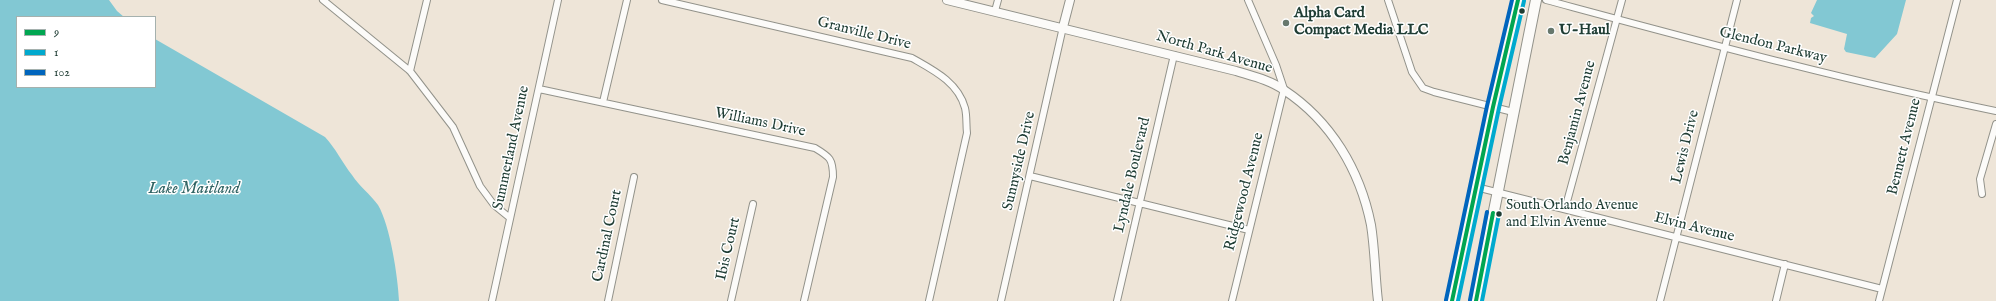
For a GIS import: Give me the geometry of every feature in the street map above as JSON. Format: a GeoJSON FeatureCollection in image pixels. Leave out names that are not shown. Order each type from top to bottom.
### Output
{"type":"FeatureCollection","features":[{"type":"Feature","properties":{"kind":"main road"},"geometry":{"type":"LineString","coordinates":[[1452,301],[1493,106],[1518,0]]}},
{"type":"Feature","properties":{"kind":"main road"},"geometry":{"type":"LineString","coordinates":[[1476,301],[1536,0]]}},
{"type":"Feature","properties":{"kind":"street"},"geometry":{"type":"LineString","coordinates":[[323,0],[410,71],[453,127],[480,186],[494,205],[510,218]]}},
{"type":"Feature","properties":{"kind":"street"},"geometry":{"type":"LineString","coordinates":[[410,71],[427,0]]}},
{"type":"Feature","properties":{"kind":"street","name":"Summerland Avenue"},"geometry":{"type":"LineString","coordinates":[[492,301],[558,0]]}},
{"type":"Feature","properties":{"kind":"street"},"geometry":{"type":"LineString","coordinates":[[603,102],[626,0]]}},
{"type":"Feature","properties":{"kind":"street","name":"Granville Drive"},"geometry":{"type":"LineString","coordinates":[[662,0],[912,58],[937,72],[957,90],[965,108],[967,133],[929,301]]}},
{"type":"Feature","properties":{"kind":"street","name":"North Park Avenue"},"geometry":{"type":"LineString","coordinates":[[947,0],[1174,54],[1262,79],[1284,89],[1313,114],[1332,135],[1358,178],[1371,226],[1378,301]]}},
{"type":"Feature","properties":{"kind":"street"},"geometry":{"type":"LineString","coordinates":[[995,11],[998,0]]}},
{"type":"Feature","properties":{"kind":"street"},"geometry":{"type":"LineString","coordinates":[[1063,27],[1070,0]]}},
{"type":"Feature","properties":{"kind":"street"},"geometry":{"type":"LineString","coordinates":[[1248,0],[1276,65],[1284,89]]}},
{"type":"Feature","properties":{"kind":"street"},"geometry":{"type":"LineString","coordinates":[[1388,0],[1412,72],[1423,88],[1513,112]]}},
{"type":"Feature","properties":{"kind":"street","name":"Glendon Parkway"},"geometry":{"type":"LineString","coordinates":[[1546,0],[1724,48],[1931,98],[1996,111]]}},
{"type":"Feature","properties":{"kind":"street","name":"Benjamin Avenue"},"geometry":{"type":"LineString","coordinates":[[1566,210],[1602,69],[1618,19],[1622,0]]}},
{"type":"Feature","properties":{"kind":"street","name":"Lewis Drive"},"geometry":{"type":"LineString","coordinates":[[1660,301],[1737,0]]}},
{"type":"Feature","properties":{"kind":"street","name":"Bennett Avenue"},"geometry":{"type":"LineString","coordinates":[[1879,301],[1957,0]]}},
{"type":"Feature","properties":{"kind":"street","name":"Sunnyside Drive"},"geometry":{"type":"LineString","coordinates":[[1001,301],[1063,27]]}},
{"type":"Feature","properties":{"kind":"street","name":"Lyndale Boulevard"},"geometry":{"type":"LineString","coordinates":[[1117,301],[1174,54]]}},
{"type":"Feature","properties":{"kind":"street","name":"Williams Drive"},"geometry":{"type":"LineString","coordinates":[[539,89],[815,148],[829,156],[833,166],[834,177],[804,301]]}},
{"type":"Feature","properties":{"kind":"street","name":"Ridgewood Avenue"},"geometry":{"type":"LineString","coordinates":[[1232,301],[1284,89]]}},
{"type":"Feature","properties":{"kind":"street"},"geometry":{"type":"LineString","coordinates":[[1982,194],[1980,179],[1996,124]]}},
{"type":"Feature","properties":{"kind":"street"},"geometry":{"type":"LineString","coordinates":[[1030,176],[1249,230]]}},
{"type":"Feature","properties":{"kind":"street","name":"Cardinal Court"},"geometry":{"type":"LineString","coordinates":[[608,301],[634,177]]}},
{"type":"Feature","properties":{"kind":"street","name":"Elvin Avenue"},"geometry":{"type":"LineString","coordinates":[[1476,187],[1882,288]]}},
{"type":"Feature","properties":{"kind":"street","name":"Ibis Court"},"geometry":{"type":"LineString","coordinates":[[731,301],[753,204]]}},
{"type":"Feature","properties":{"kind":"street"},"geometry":{"type":"LineString","coordinates":[[1776,301],[1785,264]]}},
{"type":"Feature","properties":{"kind":"water","name":"Lake Maitland"},"geometry":{"type":"Polygon","coordinates":[[[0,0],[109,0],[123,16],[16,16],[16,88],[156,88],[156,40],[325,137],[355,179],[378,205],[390,238],[399,301],[0,301],[0,0]]]}},
{"type":"Feature","properties":{"kind":"water"},"geometry":{"type":"Polygon","coordinates":[[[1817,0],[1906,0],[1897,34],[1875,58],[1846,52],[1844,49],[1847,34],[1810,23],[1811,18],[1814,16],[1811,13],[1817,0]]]}},
{"type":"Feature","properties":{"kind":"transit line","name":"102"},"geometry":{"type":"LineString","coordinates":[[1446,300],[1487,106],[1512,0]]}},
{"type":"Feature","properties":{"kind":"transit line","name":"9"},"geometry":{"type":"LineString","coordinates":[[1452,301],[1493,107],[1518,0]]}},
{"type":"Feature","properties":{"kind":"transit line","name":"1"},"geometry":{"type":"LineString","coordinates":[[1458,301],[1499,108],[1524,1]]}},
{"type":"Feature","properties":{"kind":"transit line","name":"102"},"geometry":{"type":"LineString","coordinates":[[1470,300],[1487,212]]}},
{"type":"Feature","properties":{"kind":"transit line","name":"9"},"geometry":{"type":"LineString","coordinates":[[1476,301],[1493,213]]}},
{"type":"Feature","properties":{"kind":"transit line","name":"1"},"geometry":{"type":"LineString","coordinates":[[1482,301],[1499,214]]}},
{"type":"Feature","properties":{"kind":"place","name":"Alpha Card Compact Media LLC"},"geometry":{"type":"Point","coordinates":[1286,23]}},
{"type":"Feature","properties":{"kind":"place","name":"U-Haul"},"geometry":{"type":"Point","coordinates":[1551,31]}},
{"type":"Feature","properties":{"kind":"place","name":"South Orlando Avenue and Elvin Avenue"},"geometry":{"type":"Point","coordinates":[1499,214]}}]}
